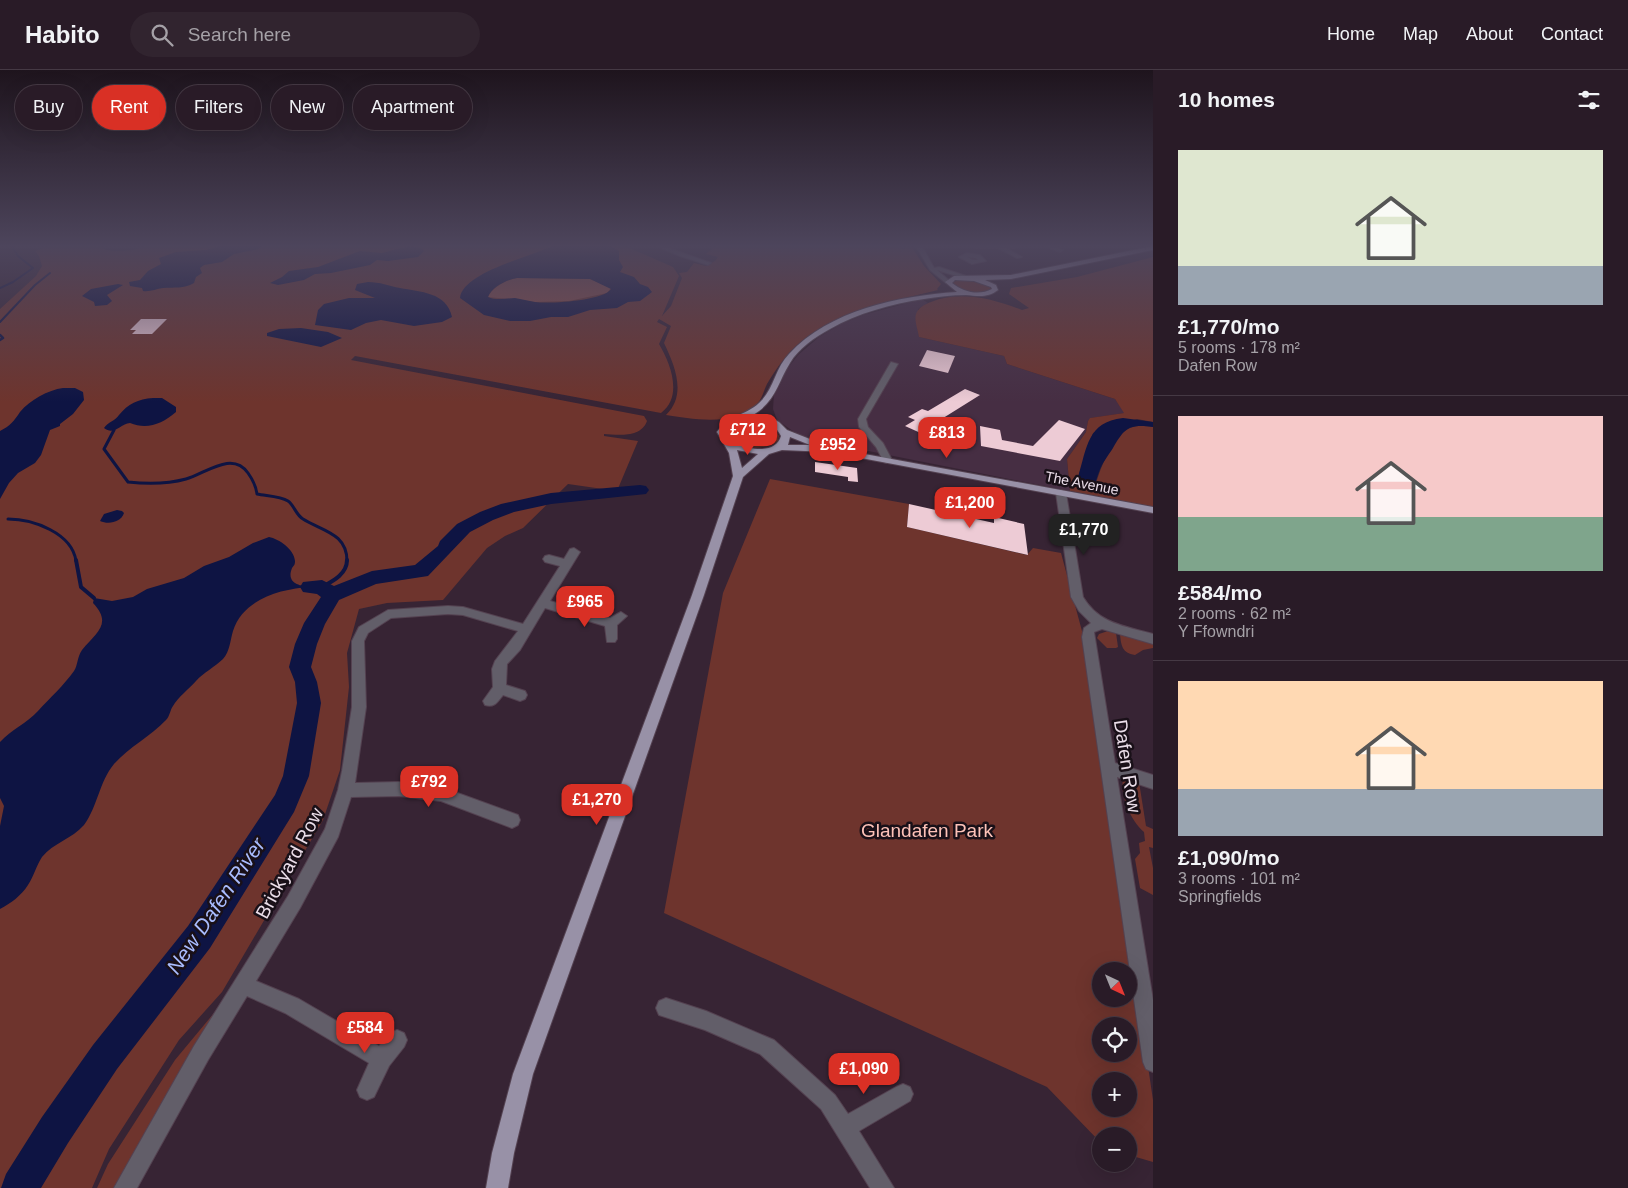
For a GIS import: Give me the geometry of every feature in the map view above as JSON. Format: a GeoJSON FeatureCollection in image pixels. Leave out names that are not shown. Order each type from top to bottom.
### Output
{"type":"FeatureCollection","features":[{"type":"Feature","properties":{"kind":"main road"},"geometry":{"type":"LineString","coordinates":[[740,418],[766,400],[780,372],[791,356],[815,336],[832,325],[861,313],[918,298]]}},
{"type":"Feature","properties":{"kind":"main road"},"geometry":{"type":"LineString","coordinates":[[766,400],[769,413],[777,425],[785,432],[786,440],[780,447]]}},
{"type":"Feature","properties":{"kind":"main road"},"geometry":{"type":"LineString","coordinates":[[497,1188],[503,1153],[522,1074],[694,604],[738,476],[736,460],[730,444],[722,436],[722,428],[726,422],[740,418],[758,418],[777,425]]}},
{"type":"Feature","properties":{"kind":"main road","name":"The Avenue"},"geometry":{"type":"LineString","coordinates":[[785,432],[829,449]]}},
{"type":"Feature","properties":{"kind":"main road"},"geometry":{"type":"LineString","coordinates":[[730,444],[750,451],[767,451]]}},
{"type":"Feature","properties":{"kind":"main road","name":"The Avenue"},"geometry":{"type":"LineString","coordinates":[[767,451],[780,447],[829,449],[1153,510]]}},
{"type":"Feature","properties":{"kind":"main road"},"geometry":{"type":"LineString","coordinates":[[738,476],[767,451]]}},
{"type":"Feature","properties":{"kind":"street"},"geometry":{"type":"LineString","coordinates":[[886,460],[880,445],[865,430],[862,419],[894,364]]}},
{"type":"Feature","properties":{"kind":"street"},"geometry":{"type":"LineString","coordinates":[[1061,493],[1077,597],[1083,610],[1100,625],[1153,639]]}},
{"type":"Feature","properties":{"kind":"street"},"geometry":{"type":"LineString","coordinates":[[490,701],[500,688],[497,668],[526,629],[574,552]]}},
{"type":"Feature","properties":{"kind":"street"},"geometry":{"type":"LineString","coordinates":[[549,559],[566,564]]}},
{"type":"Feature","properties":{"kind":"street"},"geometry":{"type":"LineString","coordinates":[[542,603],[616,620],[610,639]]}},
{"type":"Feature","properties":{"kind":"street","name":"Brickyard Row"},"geometry":{"type":"LineString","coordinates":[[128,1187],[201,1052],[294,902],[332,832],[346,790],[359,707],[358,641],[363,630],[388,614],[448,610],[463,611],[526,629]]}},
{"type":"Feature","properties":{"kind":"street","name":"Dafen Row"},"geometry":{"type":"LineString","coordinates":[[1100,625],[1092,627],[1088,631],[1088,637],[1153,1062]]}},
{"type":"Feature","properties":{"kind":"street"},"geometry":{"type":"LineString","coordinates":[[500,688],[520,695]]}},
{"type":"Feature","properties":{"kind":"street"},"geometry":{"type":"LineString","coordinates":[[1108,767],[1153,782]]}},
{"type":"Feature","properties":{"kind":"street"},"geometry":{"type":"LineString","coordinates":[[346,790],[399,789],[441,794],[512,820]]}},
{"type":"Feature","properties":{"kind":"street"},"geometry":{"type":"LineString","coordinates":[[244,985],[292,1006],[382,1059]]}},
{"type":"Feature","properties":{"kind":"street"},"geometry":{"type":"LineString","coordinates":[[666,1008],[706,1021],[767,1047],[828,1102],[883,1188]]}},
{"type":"Feature","properties":{"kind":"street"},"geometry":{"type":"LineString","coordinates":[[367,1090],[382,1059],[397,1040]]}},
{"type":"Feature","properties":{"kind":"street"},"geometry":{"type":"LineString","coordinates":[[844,1128],[903,1094]]}},
{"type":"Feature","properties":{"kind":"shaded area"},"geometry":{"type":"Polygon","coordinates":[[[86,298],[110,298],[112,301],[107,305],[95,306],[94,302],[86,298]]]}},
{"type":"Feature","properties":{"kind":"shaded area"},"geometry":{"type":"Polygon","coordinates":[[[348,298],[439,298],[445,302],[452,317],[442,322],[414,326],[381,320],[366,323],[351,330],[315,325],[318,310],[324,304],[348,298]]]}},
{"type":"Feature","properties":{"kind":"shaded area"},"geometry":{"type":"Polygon","coordinates":[[[460,298],[516,298],[542,303],[590,298],[644,298],[640,301],[628,302],[617,308],[590,310],[568,317],[510,321],[484,315],[460,298]]]}},
{"type":"Feature","properties":{"kind":"shaded area"},"geometry":{"type":"Polygon","coordinates":[[[499,298],[582,298],[569,301],[535,302],[499,298]]]}},
{"type":"Feature","properties":{"kind":"shaded area"},"geometry":{"type":"Polygon","coordinates":[[[922,299],[928,303],[918,309],[919,337],[1004,356],[1007,364],[1115,399],[1125,413],[1091,418],[1088,421],[1086,432],[1067,459],[1070,491],[818,441],[797,434],[777,420],[773,409],[774,394],[787,369],[798,355],[819,337],[841,324],[863,315],[922,299]]]}},
{"type":"Feature","properties":{"kind":"shaded area"},"geometry":{"type":"Polygon","coordinates":[[[301,328],[328,332],[342,338],[321,347],[267,336],[267,333],[279,329],[301,328]]]}},
{"type":"Feature","properties":{"kind":"shaded area"},"geometry":{"type":"Polygon","coordinates":[[[63,388],[75,388],[83,392],[84,400],[60,426],[50,430],[41,455],[35,463],[18,473],[9,483],[0,499],[0,431],[12,423],[20,412],[34,400],[45,393],[63,388]]]}},
{"type":"Feature","properties":{"kind":"shaded area"},"geometry":{"type":"Polygon","coordinates":[[[153,398],[162,398],[176,407],[176,412],[154,425],[142,426],[130,423],[111,431],[104,428],[130,405],[153,398]]]}},
{"type":"Feature","properties":{"kind":"shaded area"},"geometry":{"type":"Polygon","coordinates":[[[1123,418],[1153,422],[1153,427],[1138,426],[1124,432],[1103,463],[1094,484],[1090,488],[1079,484],[1078,477],[1090,438],[1102,425],[1111,420],[1123,418]]]}},
{"type":"Feature","properties":{"kind":"shaded area"},"geometry":{"type":"Polygon","coordinates":[[[117,510],[124,513],[117,521],[107,523],[100,521],[104,514],[117,510]]]}},
{"type":"Feature","properties":{"kind":"shaded area"},"geometry":{"type":"Polygon","coordinates":[[[269,537],[281,542],[292,552],[295,564],[291,573],[292,580],[298,585],[310,587],[275,593],[245,611],[238,620],[223,659],[199,678],[181,696],[160,726],[126,752],[114,764],[105,778],[89,818],[84,825],[74,834],[46,852],[25,889],[16,899],[0,909],[0,826],[4,806],[0,798],[0,742],[34,715],[74,671],[80,653],[97,633],[102,623],[99,610],[93,603],[94,598],[112,601],[133,597],[147,589],[184,578],[204,566],[229,557],[253,543],[269,537]]]}},
{"type":"Feature","properties":{"kind":"green space"},"geometry":{"type":"Polygon","coordinates":[[[12,298],[670,298],[662,316],[671,306],[674,298],[903,298],[849,315],[817,330],[803,340],[783,360],[767,384],[757,404],[738,416],[726,419],[713,420],[666,415],[676,399],[677,380],[672,361],[664,343],[671,326],[659,319],[657,322],[667,327],[659,344],[671,370],[673,380],[672,398],[668,406],[661,413],[355,356],[351,360],[644,416],[647,421],[640,430],[634,433],[622,435],[604,434],[604,436],[638,441],[617,491],[568,484],[523,528],[505,536],[487,548],[443,600],[387,603],[359,609],[347,653],[349,687],[340,770],[323,820],[222,992],[179,1040],[109,1149],[92,1188],[0,1188],[0,309],[12,298]]]}},
{"type":"Feature","properties":{"kind":"green space"},"geometry":{"type":"Polygon","coordinates":[[[942,298],[983,298],[1022,310],[1029,308],[1015,298],[1153,298],[1153,422],[1137,419],[1093,433],[1078,477],[1096,484],[1104,461],[1113,444],[1124,431],[1133,427],[1153,427],[1153,507],[1070,491],[1067,459],[1086,432],[1090,418],[1124,413],[1115,399],[1007,364],[1004,356],[919,337],[915,319],[920,308],[942,298]]]}},
{"type":"Feature","properties":{"kind":"green space"},"geometry":{"type":"Polygon","coordinates":[[[746,421],[761,422],[773,428],[779,436],[778,441],[772,445],[757,448],[736,442],[731,437],[729,431],[732,425],[746,421]]]}},
{"type":"Feature","properties":{"kind":"green space","name":"Glandafen Park"},"geometry":{"type":"Polygon","coordinates":[[[770,479],[909,504],[907,527],[1027,555],[1033,548],[1061,553],[1086,646],[1133,962],[1092,962],[1092,1008],[1138,1008],[1138,998],[1153,1100],[1153,1162],[1137,1157],[1137,1127],[1092,1127],[1092,1134],[1047,1087],[664,913],[723,593],[770,479]]]}},
{"type":"Feature","properties":{"kind":"green space"},"geometry":{"type":"Polygon","coordinates":[[[1108,631],[1116,633],[1118,647],[1107,648],[1097,638],[1099,634],[1108,631]]]}},
{"type":"Feature","properties":{"kind":"green space"},"geometry":{"type":"Polygon","coordinates":[[[1120,634],[1153,643],[1153,648],[1143,650],[1135,655],[1131,654],[1123,648],[1120,634]]]}},
{"type":"Feature","properties":{"kind":"green space"},"geometry":{"type":"Polygon","coordinates":[[[1123,779],[1139,782],[1146,826],[1153,829],[1153,848],[1149,847],[1153,868],[1153,895],[1140,888],[1135,859],[1140,853],[1139,843],[1145,841],[1144,832],[1127,808],[1123,793],[1123,779]]]}},
{"type":"Feature","properties":{"kind":"green space"},"geometry":{"type":"Polygon","coordinates":[[[277,915],[116,1188],[97,1188],[108,1164],[175,1060],[214,1013],[277,915]]]}},
{"type":"Feature","properties":{"kind":"building"},"geometry":{"type":"Polygon","coordinates":[[[141,319],[167,319],[152,334],[132,334],[136,330],[130,330],[141,319]]]}},
{"type":"Feature","properties":{"kind":"building"},"geometry":{"type":"Polygon","coordinates":[[[927,350],[955,356],[948,373],[919,366],[927,350]]]}},
{"type":"Feature","properties":{"kind":"building"},"geometry":{"type":"Polygon","coordinates":[[[965,389],[980,395],[940,420],[946,422],[925,435],[905,426],[915,420],[908,417],[922,409],[928,411],[965,389]]]}},
{"type":"Feature","properties":{"kind":"building"},"geometry":{"type":"Polygon","coordinates":[[[1059,420],[1085,429],[1060,461],[981,446],[980,426],[1000,430],[1002,440],[1033,446],[1059,420]]]}},
{"type":"Feature","properties":{"kind":"building"},"geometry":{"type":"Polygon","coordinates":[[[815,462],[857,468],[858,482],[848,481],[848,477],[815,472],[815,462]]]}},
{"type":"Feature","properties":{"kind":"building"},"geometry":{"type":"Polygon","coordinates":[[[909,504],[994,523],[994,517],[1024,524],[1028,555],[907,527],[909,504]]]}},
{"type":"Feature","properties":{"kind":"waterway"},"geometry":{"type":"LineString","coordinates":[[0,322],[23,298]]}},
{"type":"Feature","properties":{"kind":"waterway"},"geometry":{"type":"LineString","coordinates":[[0,335],[3,338],[0,340]]}},
{"type":"Feature","properties":{"kind":"waterway"},"geometry":{"type":"LineString","coordinates":[[114,430],[104,449],[128,482],[172,482],[186,479],[226,463],[242,466],[254,483],[257,494],[288,501],[301,517],[332,534],[343,544],[347,560]]}},
{"type":"Feature","properties":{"kind":"waterway","name":"New Dafen River"},"geometry":{"type":"LineString","coordinates":[[447,545],[466,526],[507,508],[573,496],[640,490]]}},
{"type":"Feature","properties":{"kind":"waterway"},"geometry":{"type":"LineString","coordinates":[[8,519],[39,525],[59,535],[73,551],[76,561]]}},
{"type":"Feature","properties":{"kind":"waterway","name":"New Dafen River"},"geometry":{"type":"LineString","coordinates":[[332,595],[372,578],[421,571],[442,551]]}},
{"type":"Feature","properties":{"kind":"waterway"},"geometry":{"type":"LineString","coordinates":[[76,560],[81,587],[94,598]]}},
{"type":"Feature","properties":{"kind":"waterway"},"geometry":{"type":"LineString","coordinates":[[322,587],[335,580],[342,573],[347,560]]}},
{"type":"Feature","properties":{"kind":"waterway","name":"New Dafen River"},"geometry":{"type":"LineString","coordinates":[[310,587],[322,587],[332,595]]}},
{"type":"Feature","properties":{"kind":"waterway","name":"New Dafen River"},"geometry":{"type":"LineString","coordinates":[[20,1188],[55,1130],[105,1057],[199,937],[285,803],[296,776],[309,703],[306,682],[300,667],[306,644],[315,623],[332,595]]}}]}
